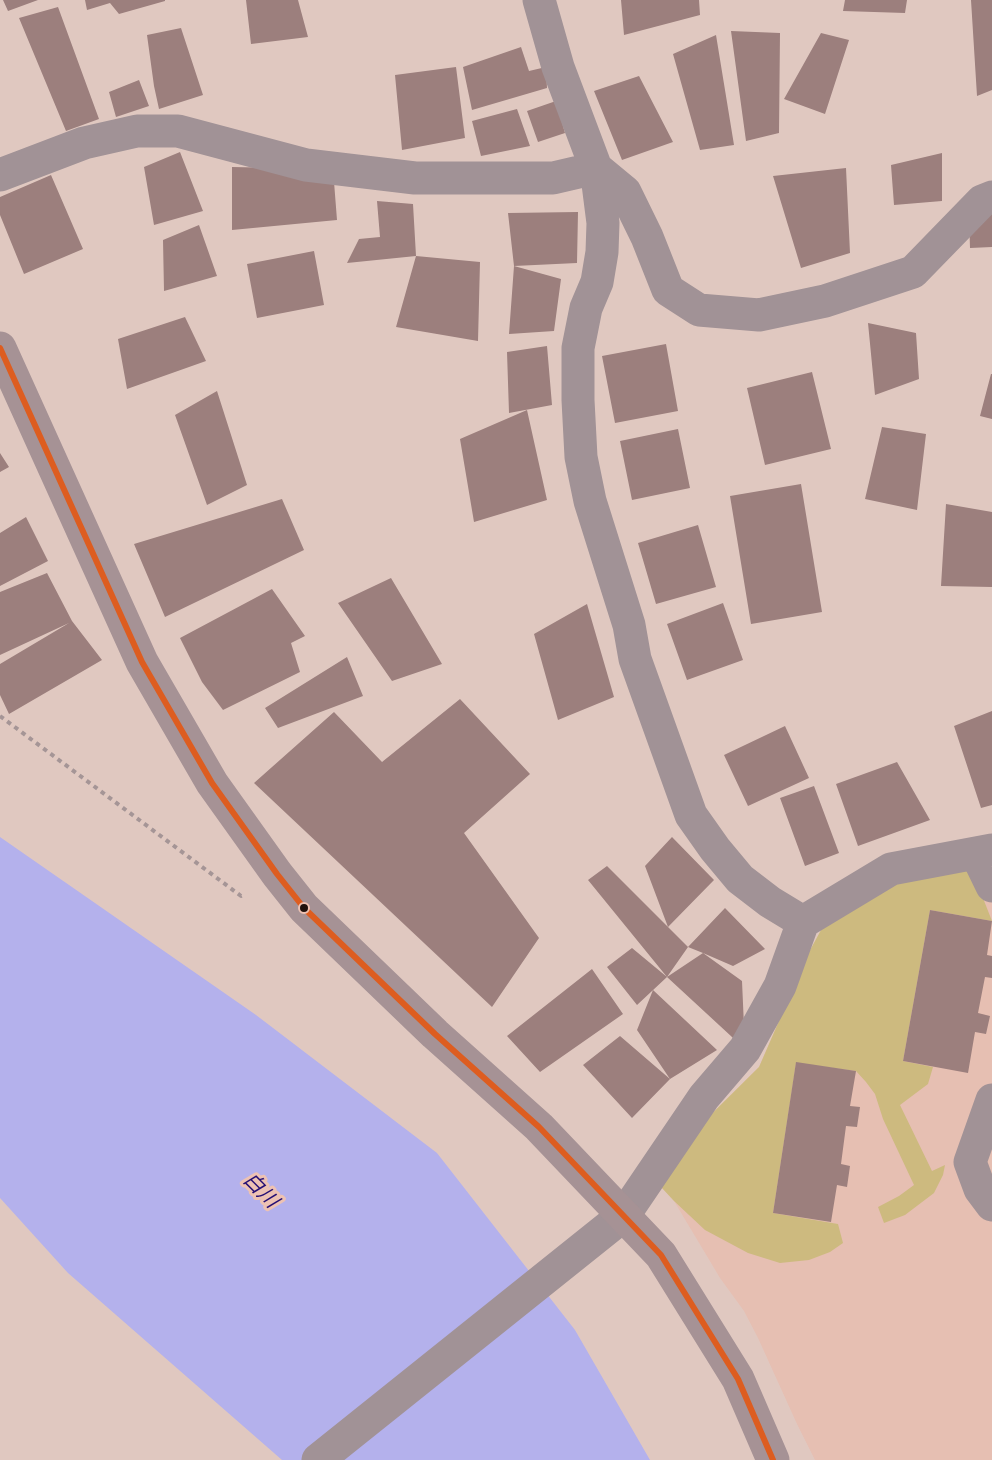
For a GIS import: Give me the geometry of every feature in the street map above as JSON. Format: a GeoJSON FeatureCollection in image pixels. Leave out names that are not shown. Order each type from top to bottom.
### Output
{"type":"FeatureCollection","features":[{"type":"Feature","properties":{"kind":"main road"},"geometry":{"type":"LineString","coordinates":[[0,348],[142,662],[212,783],[304,908],[435,1034],[539,1127],[661,1255],[738,1379],[774,1460]]}},
{"type":"Feature","properties":{"kind":"street"},"geometry":{"type":"LineString","coordinates":[[539,0],[558,67],[596,168],[603,223],[602,252],[597,282],[586,308],[578,348],[581,457],[590,501],[629,625],[635,659],[691,815],[740,879],[770,902],[803,922]]}},
{"type":"Feature","properties":{"kind":"street"},"geometry":{"type":"LineString","coordinates":[[0,176],[84,142],[137,131],[178,131],[306,165],[415,178],[553,178],[596,168]]}},
{"type":"Feature","properties":{"kind":"street"},"geometry":{"type":"LineString","coordinates":[[596,168],[625,192],[647,237],[668,290],[699,310],[759,315],[825,301],[914,272],[982,201],[992,197]]}},
{"type":"Feature","properties":{"kind":"street"},"geometry":{"type":"LineString","coordinates":[[318,1460],[624,1215],[704,1097],[745,1048],[780,986],[803,922],[891,869],[984,852],[992,886]]}},
{"type":"Feature","properties":{"kind":"street"},"geometry":{"type":"LineString","coordinates":[[992,1100],[970,1162],[980,1189],[992,1206]]}},
{"type":"Feature","properties":{"kind":"path"},"geometry":{"type":"LineString","coordinates":[[0,716],[241,896],[277,874]]}},
{"type":"Feature","properties":{"kind":"shaded area"},"geometry":{"type":"Polygon","coordinates":[[[992,863],[992,1460],[815,1460],[744,1311],[720,1278],[674,1201],[650,1175],[759,1067],[809,952],[992,863]]]}},
{"type":"Feature","properties":{"kind":"shaded area"},"geometry":{"type":"Polygon","coordinates":[[[970,865],[992,921],[930,910],[903,1061],[933,1067],[928,1084],[900,1105],[932,1171],[945,1165],[934,1193],[905,1215],[884,1223],[878,1207],[914,1185],[883,1119],[875,1094],[856,1071],[796,1063],[773,1213],[838,1224],[843,1243],[830,1252],[809,1260],[780,1263],[748,1253],[705,1230],[650,1175],[759,1067],[809,952],[821,930],[888,883],[970,865]]]}},
{"type":"Feature","properties":{"kind":"water","name":"白川"},"geometry":{"type":"Polygon","coordinates":[[[0,837],[256,1015],[437,1153],[575,1330],[650,1460],[282,1460],[68,1273],[0,1198],[0,837]]]}},
{"type":"Feature","properties":{"kind":"building"},"geometry":{"type":"Polygon","coordinates":[[[3,0],[38,0],[8,11],[3,0]]]}},
{"type":"Feature","properties":{"kind":"building"},"geometry":{"type":"Polygon","coordinates":[[[85,0],[165,1],[119,14],[110,3],[87,10],[85,0]]]}},
{"type":"Feature","properties":{"kind":"building"},"geometry":{"type":"Polygon","coordinates":[[[246,0],[298,0],[308,37],[251,44],[246,0]]]}},
{"type":"Feature","properties":{"kind":"building"},"geometry":{"type":"Polygon","coordinates":[[[621,0],[699,0],[700,15],[624,35],[621,0]]]}},
{"type":"Feature","properties":{"kind":"building"},"geometry":{"type":"Polygon","coordinates":[[[845,0],[907,0],[905,13],[843,11],[845,0]]]}},
{"type":"Feature","properties":{"kind":"building"},"geometry":{"type":"Polygon","coordinates":[[[971,0],[992,0],[992,90],[977,96],[971,0]]]}},
{"type":"Feature","properties":{"kind":"building"},"geometry":{"type":"Polygon","coordinates":[[[58,7],[99,119],[66,131],[19,18],[58,7]]]}},
{"type":"Feature","properties":{"kind":"building"},"geometry":{"type":"Polygon","coordinates":[[[181,28],[203,95],[159,109],[147,35],[181,28]]]}},
{"type":"Feature","properties":{"kind":"building"},"geometry":{"type":"Polygon","coordinates":[[[731,31],[780,33],[779,133],[746,141],[731,31]]]}},
{"type":"Feature","properties":{"kind":"building"},"geometry":{"type":"Polygon","coordinates":[[[821,33],[849,40],[825,114],[784,99],[821,33]]]}},
{"type":"Feature","properties":{"kind":"building"},"geometry":{"type":"Polygon","coordinates":[[[716,35],[734,145],[700,150],[673,54],[716,35]]]}},
{"type":"Feature","properties":{"kind":"building"},"geometry":{"type":"Polygon","coordinates":[[[521,47],[529,71],[546,67],[547,88],[472,110],[463,67],[521,47]]]}},
{"type":"Feature","properties":{"kind":"building"},"geometry":{"type":"Polygon","coordinates":[[[456,67],[465,138],[402,150],[395,75],[456,67]]]}},
{"type":"Feature","properties":{"kind":"building"},"geometry":{"type":"Polygon","coordinates":[[[639,76],[673,142],[622,160],[594,91],[639,76]]]}},
{"type":"Feature","properties":{"kind":"building"},"geometry":{"type":"Polygon","coordinates":[[[139,80],[149,106],[116,117],[109,92],[139,80]]]}},
{"type":"Feature","properties":{"kind":"building"},"geometry":{"type":"Polygon","coordinates":[[[556,101],[565,133],[538,142],[527,111],[556,101]]]}},
{"type":"Feature","properties":{"kind":"building"},"geometry":{"type":"Polygon","coordinates":[[[517,109],[530,146],[481,156],[472,121],[517,109]]]}},
{"type":"Feature","properties":{"kind":"building"},"geometry":{"type":"Polygon","coordinates":[[[180,152],[203,211],[154,225],[144,167],[180,152]]]}},
{"type":"Feature","properties":{"kind":"building"},"geometry":{"type":"Polygon","coordinates":[[[942,153],[942,201],[894,205],[891,165],[942,153]]]}},
{"type":"Feature","properties":{"kind":"building"},"geometry":{"type":"Polygon","coordinates":[[[232,167],[333,169],[337,220],[232,230],[232,167]]]}},
{"type":"Feature","properties":{"kind":"building"},"geometry":{"type":"Polygon","coordinates":[[[846,168],[850,253],[801,268],[773,176],[846,168]]]}},
{"type":"Feature","properties":{"kind":"building"},"geometry":{"type":"Polygon","coordinates":[[[51,175],[83,249],[24,274],[0,215],[0,197],[51,175]]]}},
{"type":"Feature","properties":{"kind":"building"},"geometry":{"type":"Polygon","coordinates":[[[377,201],[413,204],[416,256],[347,263],[359,239],[380,237],[377,201]]]}},
{"type":"Feature","properties":{"kind":"building"},"geometry":{"type":"Polygon","coordinates":[[[578,212],[577,263],[514,266],[508,213],[578,212]]]}},
{"type":"Feature","properties":{"kind":"building"},"geometry":{"type":"Polygon","coordinates":[[[992,212],[992,247],[970,248],[969,215],[992,212]]]}},
{"type":"Feature","properties":{"kind":"building"},"geometry":{"type":"Polygon","coordinates":[[[199,225],[217,276],[164,291],[163,240],[199,225]]]}},
{"type":"Feature","properties":{"kind":"building"},"geometry":{"type":"Polygon","coordinates":[[[314,251],[324,305],[257,318],[247,264],[314,251]]]}},
{"type":"Feature","properties":{"kind":"building"},"geometry":{"type":"Polygon","coordinates":[[[416,256],[480,262],[478,341],[396,327],[416,256]]]}},
{"type":"Feature","properties":{"kind":"building"},"geometry":{"type":"Polygon","coordinates":[[[514,266],[561,279],[554,331],[509,334],[514,266]]]}},
{"type":"Feature","properties":{"kind":"building"},"geometry":{"type":"Polygon","coordinates":[[[185,317],[206,361],[127,389],[118,339],[185,317]]]}},
{"type":"Feature","properties":{"kind":"building"},"geometry":{"type":"Polygon","coordinates":[[[868,323],[916,333],[919,379],[875,395],[868,323]]]}},
{"type":"Feature","properties":{"kind":"building"},"geometry":{"type":"Polygon","coordinates":[[[666,344],[678,411],[615,423],[602,356],[666,344]]]}},
{"type":"Feature","properties":{"kind":"building"},"geometry":{"type":"Polygon","coordinates":[[[547,346],[552,405],[509,413],[507,352],[547,346]]]}},
{"type":"Feature","properties":{"kind":"building"},"geometry":{"type":"Polygon","coordinates":[[[812,372],[831,449],[765,465],[747,388],[812,372]]]}},
{"type":"Feature","properties":{"kind":"building"},"geometry":{"type":"Polygon","coordinates":[[[992,374],[992,419],[980,416],[992,374]]]}},
{"type":"Feature","properties":{"kind":"building"},"geometry":{"type":"Polygon","coordinates":[[[217,391],[247,485],[207,505],[175,415],[217,391]]]}},
{"type":"Feature","properties":{"kind":"building"},"geometry":{"type":"Polygon","coordinates":[[[527,410],[547,500],[474,522],[460,439],[527,410]]]}},
{"type":"Feature","properties":{"kind":"building"},"geometry":{"type":"Polygon","coordinates":[[[882,427],[926,434],[917,510],[865,499],[882,427]]]}},
{"type":"Feature","properties":{"kind":"building"},"geometry":{"type":"Polygon","coordinates":[[[678,429],[690,488],[632,500],[620,441],[678,429]]]}},
{"type":"Feature","properties":{"kind":"building"},"geometry":{"type":"Polygon","coordinates":[[[0,453],[9,467],[0,472],[0,453]]]}},
{"type":"Feature","properties":{"kind":"building"},"geometry":{"type":"Polygon","coordinates":[[[801,484],[822,612],[751,624],[730,496],[801,484]]]}},
{"type":"Feature","properties":{"kind":"building"},"geometry":{"type":"Polygon","coordinates":[[[282,499],[304,550],[165,617],[134,544],[282,499]]]}},
{"type":"Feature","properties":{"kind":"building"},"geometry":{"type":"Polygon","coordinates":[[[946,504],[992,512],[992,587],[941,586],[946,504]]]}},
{"type":"Feature","properties":{"kind":"building"},"geometry":{"type":"Polygon","coordinates":[[[26,517],[48,561],[0,586],[0,533],[26,517]]]}},
{"type":"Feature","properties":{"kind":"building"},"geometry":{"type":"Polygon","coordinates":[[[698,525],[716,587],[656,604],[638,543],[698,525]]]}},
{"type":"Feature","properties":{"kind":"building"},"geometry":{"type":"Polygon","coordinates":[[[47,573],[72,621],[102,660],[9,714],[0,695],[0,664],[69,623],[0,655],[0,592],[47,573]]]}},
{"type":"Feature","properties":{"kind":"building"},"geometry":{"type":"Polygon","coordinates":[[[391,578],[442,664],[392,681],[338,603],[391,578]]]}},
{"type":"Feature","properties":{"kind":"building"},"geometry":{"type":"Polygon","coordinates":[[[272,589],[305,636],[291,643],[300,672],[223,710],[202,682],[180,638],[272,589]]]}},
{"type":"Feature","properties":{"kind":"building"},"geometry":{"type":"Polygon","coordinates":[[[723,603],[743,660],[687,680],[667,624],[723,603]]]}},
{"type":"Feature","properties":{"kind":"building"},"geometry":{"type":"Polygon","coordinates":[[[587,604],[614,697],[558,720],[534,634],[587,604]]]}},
{"type":"Feature","properties":{"kind":"building"},"geometry":{"type":"Polygon","coordinates":[[[347,657],[363,696],[278,728],[265,708],[347,657]]]}},
{"type":"Feature","properties":{"kind":"building"},"geometry":{"type":"Polygon","coordinates":[[[460,699],[530,774],[464,833],[539,938],[492,1007],[254,783],[334,712],[382,762],[460,699]]]}},
{"type":"Feature","properties":{"kind":"building"},"geometry":{"type":"Polygon","coordinates":[[[992,711],[992,805],[981,808],[954,726],[992,711]]]}},
{"type":"Feature","properties":{"kind":"building"},"geometry":{"type":"Polygon","coordinates":[[[785,726],[809,778],[748,806],[724,755],[785,726]]]}},
{"type":"Feature","properties":{"kind":"building"},"geometry":{"type":"Polygon","coordinates":[[[897,762],[930,820],[858,846],[836,784],[897,762]]]}},
{"type":"Feature","properties":{"kind":"building"},"geometry":{"type":"Polygon","coordinates":[[[814,786],[839,853],[805,866],[780,798],[814,786]]]}},
{"type":"Feature","properties":{"kind":"building"},"geometry":{"type":"Polygon","coordinates":[[[672,837],[714,880],[668,927],[645,866],[672,837]]]}},
{"type":"Feature","properties":{"kind":"building"},"geometry":{"type":"Polygon","coordinates":[[[607,866],[688,947],[667,977],[588,880],[607,866]]]}},
{"type":"Feature","properties":{"kind":"building"},"geometry":{"type":"Polygon","coordinates":[[[725,908],[765,949],[733,966],[688,947],[725,908]]]}},
{"type":"Feature","properties":{"kind":"building"},"geometry":{"type":"Polygon","coordinates":[[[930,910],[992,921],[987,955],[992,956],[992,978],[985,977],[978,1013],[990,1016],[986,1034],[975,1032],[968,1073],[903,1061],[930,910]]]}},
{"type":"Feature","properties":{"kind":"building"},"geometry":{"type":"Polygon","coordinates":[[[632,948],[667,977],[637,1005],[607,967],[632,948]]]}},
{"type":"Feature","properties":{"kind":"building"},"geometry":{"type":"Polygon","coordinates":[[[703,953],[742,981],[745,1049],[667,977],[703,953]]]}},
{"type":"Feature","properties":{"kind":"building"},"geometry":{"type":"Polygon","coordinates":[[[592,969],[623,1014],[540,1072],[507,1036],[592,969]]]}},
{"type":"Feature","properties":{"kind":"building"},"geometry":{"type":"Polygon","coordinates":[[[653,990],[717,1050],[670,1079],[637,1030],[653,990]]]}},
{"type":"Feature","properties":{"kind":"building"},"geometry":{"type":"Polygon","coordinates":[[[620,1036],[670,1079],[632,1118],[583,1065],[620,1036]]]}},
{"type":"Feature","properties":{"kind":"building"},"geometry":{"type":"Polygon","coordinates":[[[796,1062],[856,1071],[850,1106],[860,1107],[857,1127],[846,1126],[841,1164],[850,1166],[847,1187],[837,1185],[831,1222],[773,1213],[796,1062]]]}},
{"type":"Feature","properties":{"kind":"transit line"},"geometry":{"type":"LineString","coordinates":[[0,348],[142,662],[212,783],[304,908],[435,1034],[539,1127],[661,1255],[738,1379],[773,1460]]}}]}
